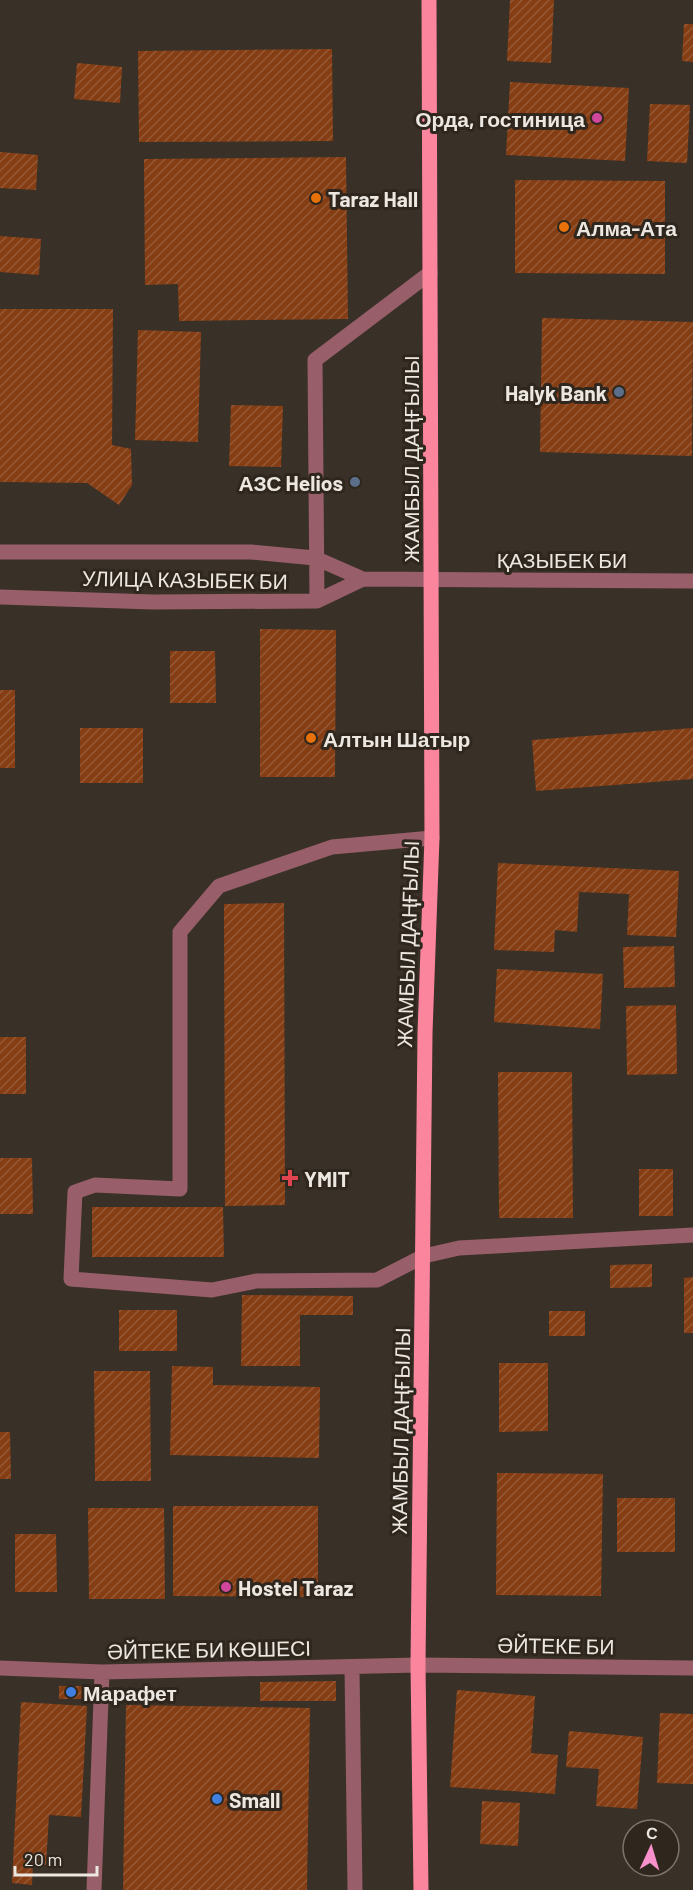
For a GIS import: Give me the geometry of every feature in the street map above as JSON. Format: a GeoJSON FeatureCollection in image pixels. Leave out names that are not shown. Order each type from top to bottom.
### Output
{"type":"FeatureCollection","features":[{"type":"Feature","properties":{"kind":"main road","name":"ЖАМБЫЛ ДАҢҒЫЛЫ"},"geometry":{"type":"LineString","coordinates":[[421,1890],[418,1665],[425,1033],[432,838],[429,0]]}},
{"type":"Feature","properties":{"kind":"street"},"geometry":{"type":"LineString","coordinates":[[317,601],[315,360],[430,273]]}},
{"type":"Feature","properties":{"kind":"street","name":"УЛИЦА КАЗЫБЕК БИ"},"geometry":{"type":"LineString","coordinates":[[0,552],[251,552],[315,558],[363,579],[431,580]]}},
{"type":"Feature","properties":{"kind":"street","name":"УЛИЦА КАЗЫБЕК БИ"},"geometry":{"type":"LineString","coordinates":[[0,597],[153,602],[317,601],[363,579]]}},
{"type":"Feature","properties":{"kind":"street","name":"ҚАЗЫБЕК БИ"},"geometry":{"type":"LineString","coordinates":[[431,580],[693,581]]}},
{"type":"Feature","properties":{"kind":"street"},"geometry":{"type":"LineString","coordinates":[[432,838],[332,847],[219,886],[180,932],[180,1189],[95,1185],[75,1192],[71,1279],[212,1290],[256,1281],[377,1280],[424,1256],[459,1248],[693,1235]]}},
{"type":"Feature","properties":{"kind":"street","name":"ӘЙТЕКЕ БИ КӨШЕСІ"},"geometry":{"type":"LineString","coordinates":[[0,1668],[102,1672],[418,1665]]}},
{"type":"Feature","properties":{"kind":"street","name":"ӘЙТЕКЕ БИ"},"geometry":{"type":"LineString","coordinates":[[418,1665],[693,1668]]}},
{"type":"Feature","properties":{"kind":"street"},"geometry":{"type":"LineString","coordinates":[[352,1667],[355,1890]]}},
{"type":"Feature","properties":{"kind":"street"},"geometry":{"type":"LineString","coordinates":[[94,1890],[102,1672]]}},
{"type":"Feature","properties":{"kind":"building"},"geometry":{"type":"Polygon","coordinates":[[[510,0],[554,0],[551,63],[507,61],[510,0]]]}},
{"type":"Feature","properties":{"kind":"building"},"geometry":{"type":"Polygon","coordinates":[[[684,24],[693,24],[693,62],[682,61],[684,24]]]}},
{"type":"Feature","properties":{"kind":"building"},"geometry":{"type":"Polygon","coordinates":[[[332,49],[333,141],[139,142],[138,51],[332,49]]]}},
{"type":"Feature","properties":{"kind":"building"},"geometry":{"type":"Polygon","coordinates":[[[77,63],[122,67],[120,103],[74,99],[77,63]]]}},
{"type":"Feature","properties":{"kind":"building"},"geometry":{"type":"Polygon","coordinates":[[[510,82],[629,88],[625,161],[506,155],[510,82]]]}},
{"type":"Feature","properties":{"kind":"building"},"geometry":{"type":"Polygon","coordinates":[[[650,104],[690,105],[687,163],[647,161],[650,104]]]}},
{"type":"Feature","properties":{"kind":"building"},"geometry":{"type":"Polygon","coordinates":[[[0,152],[38,155],[36,190],[0,188],[0,152]]]}},
{"type":"Feature","properties":{"kind":"building"},"geometry":{"type":"Polygon","coordinates":[[[346,157],[348,319],[179,321],[178,284],[145,285],[144,159],[346,157]]]}},
{"type":"Feature","properties":{"kind":"building"},"geometry":{"type":"Polygon","coordinates":[[[515,180],[665,181],[665,274],[515,273],[515,180]]]}},
{"type":"Feature","properties":{"kind":"building"},"geometry":{"type":"Polygon","coordinates":[[[0,236],[41,239],[39,275],[0,272],[0,236]]]}},
{"type":"Feature","properties":{"kind":"building"},"geometry":{"type":"Polygon","coordinates":[[[0,309],[113,309],[112,445],[131,449],[132,485],[119,505],[87,483],[0,482],[0,309]]]}},
{"type":"Feature","properties":{"kind":"building"},"geometry":{"type":"Polygon","coordinates":[[[542,318],[693,322],[692,456],[540,452],[542,318]]]}},
{"type":"Feature","properties":{"kind":"building"},"geometry":{"type":"Polygon","coordinates":[[[138,330],[201,332],[198,442],[135,440],[138,330]]]}},
{"type":"Feature","properties":{"kind":"building"},"geometry":{"type":"Polygon","coordinates":[[[231,405],[283,406],[281,467],[229,466],[231,405]]]}},
{"type":"Feature","properties":{"kind":"building"},"geometry":{"type":"Polygon","coordinates":[[[260,629],[336,630],[335,777],[260,777],[260,629]]]}},
{"type":"Feature","properties":{"kind":"building"},"geometry":{"type":"Polygon","coordinates":[[[170,651],[215,651],[216,703],[170,703],[170,651]]]}},
{"type":"Feature","properties":{"kind":"building"},"geometry":{"type":"Polygon","coordinates":[[[0,690],[15,690],[15,768],[0,768],[0,690]]]}},
{"type":"Feature","properties":{"kind":"building"},"geometry":{"type":"Polygon","coordinates":[[[80,728],[143,728],[143,783],[80,783],[80,728]]]}},
{"type":"Feature","properties":{"kind":"building"},"geometry":{"type":"Polygon","coordinates":[[[693,728],[693,779],[536,791],[532,740],[693,728]]]}},
{"type":"Feature","properties":{"kind":"building"},"geometry":{"type":"Polygon","coordinates":[[[498,863],[679,871],[676,937],[627,935],[629,894],[579,892],[577,932],[555,930],[554,952],[494,950],[498,863]]]}},
{"type":"Feature","properties":{"kind":"building"},"geometry":{"type":"Polygon","coordinates":[[[284,903],[285,1205],[225,1206],[224,904],[284,903]]]}},
{"type":"Feature","properties":{"kind":"building"},"geometry":{"type":"Polygon","coordinates":[[[674,946],[675,987],[624,988],[623,947],[674,946]]]}},
{"type":"Feature","properties":{"kind":"building"},"geometry":{"type":"Polygon","coordinates":[[[497,969],[603,974],[600,1029],[494,1022],[497,969]]]}},
{"type":"Feature","properties":{"kind":"building"},"geometry":{"type":"Polygon","coordinates":[[[676,1005],[677,1074],[627,1075],[626,1006],[676,1005]]]}},
{"type":"Feature","properties":{"kind":"building"},"geometry":{"type":"Polygon","coordinates":[[[0,1037],[26,1037],[26,1094],[0,1094],[0,1037]]]}},
{"type":"Feature","properties":{"kind":"building"},"geometry":{"type":"Polygon","coordinates":[[[498,1072],[572,1072],[573,1218],[499,1218],[498,1072]]]}},
{"type":"Feature","properties":{"kind":"building"},"geometry":{"type":"Polygon","coordinates":[[[0,1158],[32,1158],[33,1214],[0,1214],[0,1158]]]}},
{"type":"Feature","properties":{"kind":"building"},"geometry":{"type":"Polygon","coordinates":[[[639,1169],[673,1169],[673,1216],[639,1216],[639,1169]]]}},
{"type":"Feature","properties":{"kind":"building"},"geometry":{"type":"Polygon","coordinates":[[[92,1207],[223,1207],[224,1257],[92,1257],[92,1207]]]}},
{"type":"Feature","properties":{"kind":"building"},"geometry":{"type":"Polygon","coordinates":[[[652,1264],[652,1287],[610,1288],[610,1265],[652,1264]]]}},
{"type":"Feature","properties":{"kind":"building"},"geometry":{"type":"Polygon","coordinates":[[[693,1277],[693,1333],[684,1333],[684,1278],[693,1277]]]}},
{"type":"Feature","properties":{"kind":"building"},"geometry":{"type":"Polygon","coordinates":[[[242,1295],[353,1296],[353,1315],[300,1315],[300,1366],[241,1366],[242,1295]]]}},
{"type":"Feature","properties":{"kind":"building"},"geometry":{"type":"Polygon","coordinates":[[[119,1310],[177,1310],[177,1351],[119,1351],[119,1310]]]}},
{"type":"Feature","properties":{"kind":"building"},"geometry":{"type":"Polygon","coordinates":[[[549,1311],[585,1311],[585,1336],[549,1336],[549,1311]]]}},
{"type":"Feature","properties":{"kind":"building"},"geometry":{"type":"Polygon","coordinates":[[[499,1363],[548,1363],[548,1431],[499,1432],[499,1363]]]}},
{"type":"Feature","properties":{"kind":"building"},"geometry":{"type":"Polygon","coordinates":[[[172,1366],[213,1367],[213,1385],[320,1387],[319,1458],[170,1455],[172,1366]]]}},
{"type":"Feature","properties":{"kind":"building"},"geometry":{"type":"Polygon","coordinates":[[[94,1371],[150,1371],[151,1481],[95,1481],[94,1371]]]}},
{"type":"Feature","properties":{"kind":"building"},"geometry":{"type":"Polygon","coordinates":[[[0,1432],[10,1432],[11,1479],[0,1479],[0,1432]]]}},
{"type":"Feature","properties":{"kind":"building"},"geometry":{"type":"Polygon","coordinates":[[[497,1473],[603,1474],[601,1596],[496,1595],[497,1473]]]}},
{"type":"Feature","properties":{"kind":"building"},"geometry":{"type":"Polygon","coordinates":[[[617,1498],[675,1498],[675,1552],[617,1552],[617,1498]]]}},
{"type":"Feature","properties":{"kind":"building"},"geometry":{"type":"Polygon","coordinates":[[[173,1506],[318,1506],[318,1597],[173,1596],[173,1506]]]}},
{"type":"Feature","properties":{"kind":"building"},"geometry":{"type":"Polygon","coordinates":[[[88,1508],[164,1508],[165,1599],[89,1599],[88,1508]]]}},
{"type":"Feature","properties":{"kind":"building"},"geometry":{"type":"Polygon","coordinates":[[[15,1534],[56,1534],[57,1592],[15,1592],[15,1534]]]}},
{"type":"Feature","properties":{"kind":"building"},"geometry":{"type":"Polygon","coordinates":[[[336,1681],[336,1701],[260,1701],[260,1682],[336,1681]]]}},
{"type":"Feature","properties":{"kind":"building","name":"Марафет"},"geometry":{"type":"Polygon","coordinates":[[[59,1686],[84,1686],[84,1699],[59,1699],[59,1686]]]}},
{"type":"Feature","properties":{"kind":"building"},"geometry":{"type":"Polygon","coordinates":[[[457,1690],[535,1696],[531,1753],[558,1755],[555,1794],[450,1787],[457,1690]]]}},
{"type":"Feature","properties":{"kind":"building"},"geometry":{"type":"Polygon","coordinates":[[[21,1702],[87,1706],[81,1817],[49,1815],[46,1865],[33,1864],[32,1885],[12,1883],[21,1702]]]}},
{"type":"Feature","properties":{"kind":"building","name":"Small"},"geometry":{"type":"Polygon","coordinates":[[[126,1705],[310,1708],[307,1890],[123,1890],[126,1705]]]}},
{"type":"Feature","properties":{"kind":"building"},"geometry":{"type":"Polygon","coordinates":[[[660,1713],[693,1714],[693,1784],[657,1783],[660,1713]]]}},
{"type":"Feature","properties":{"kind":"building"},"geometry":{"type":"Polygon","coordinates":[[[569,1731],[643,1737],[637,1809],[596,1806],[599,1769],[566,1767],[569,1731]]]}},
{"type":"Feature","properties":{"kind":"building"},"geometry":{"type":"Polygon","coordinates":[[[482,1801],[520,1803],[518,1846],[480,1844],[482,1801]]]}},
{"type":"Feature","properties":{"kind":"place","name":"Орда, гостиница"},"geometry":{"type":"Point","coordinates":[597,118]}},
{"type":"Feature","properties":{"kind":"place","name":"Taraz Hall"},"geometry":{"type":"Point","coordinates":[316,198]}},
{"type":"Feature","properties":{"kind":"place","name":"Алма-Ата"},"geometry":{"type":"Point","coordinates":[564,227]}},
{"type":"Feature","properties":{"kind":"place","name":"Halyk Bank"},"geometry":{"type":"Point","coordinates":[619,392]}},
{"type":"Feature","properties":{"kind":"place","name":"АЗС Helios"},"geometry":{"type":"Point","coordinates":[355,482]}},
{"type":"Feature","properties":{"kind":"place","name":"Алтын Шатыр"},"geometry":{"type":"Point","coordinates":[311,738]}},
{"type":"Feature","properties":{"kind":"place","name":"YMIT"},"geometry":{"type":"Point","coordinates":[290,1178]}},
{"type":"Feature","properties":{"kind":"place","name":"Hostel Taraz"},"geometry":{"type":"Point","coordinates":[226,1587]}},
{"type":"Feature","properties":{"kind":"place","name":"Марафет"},"geometry":{"type":"Point","coordinates":[71,1692]}},
{"type":"Feature","properties":{"kind":"place","name":"Small"},"geometry":{"type":"Point","coordinates":[217,1799]}}]}
